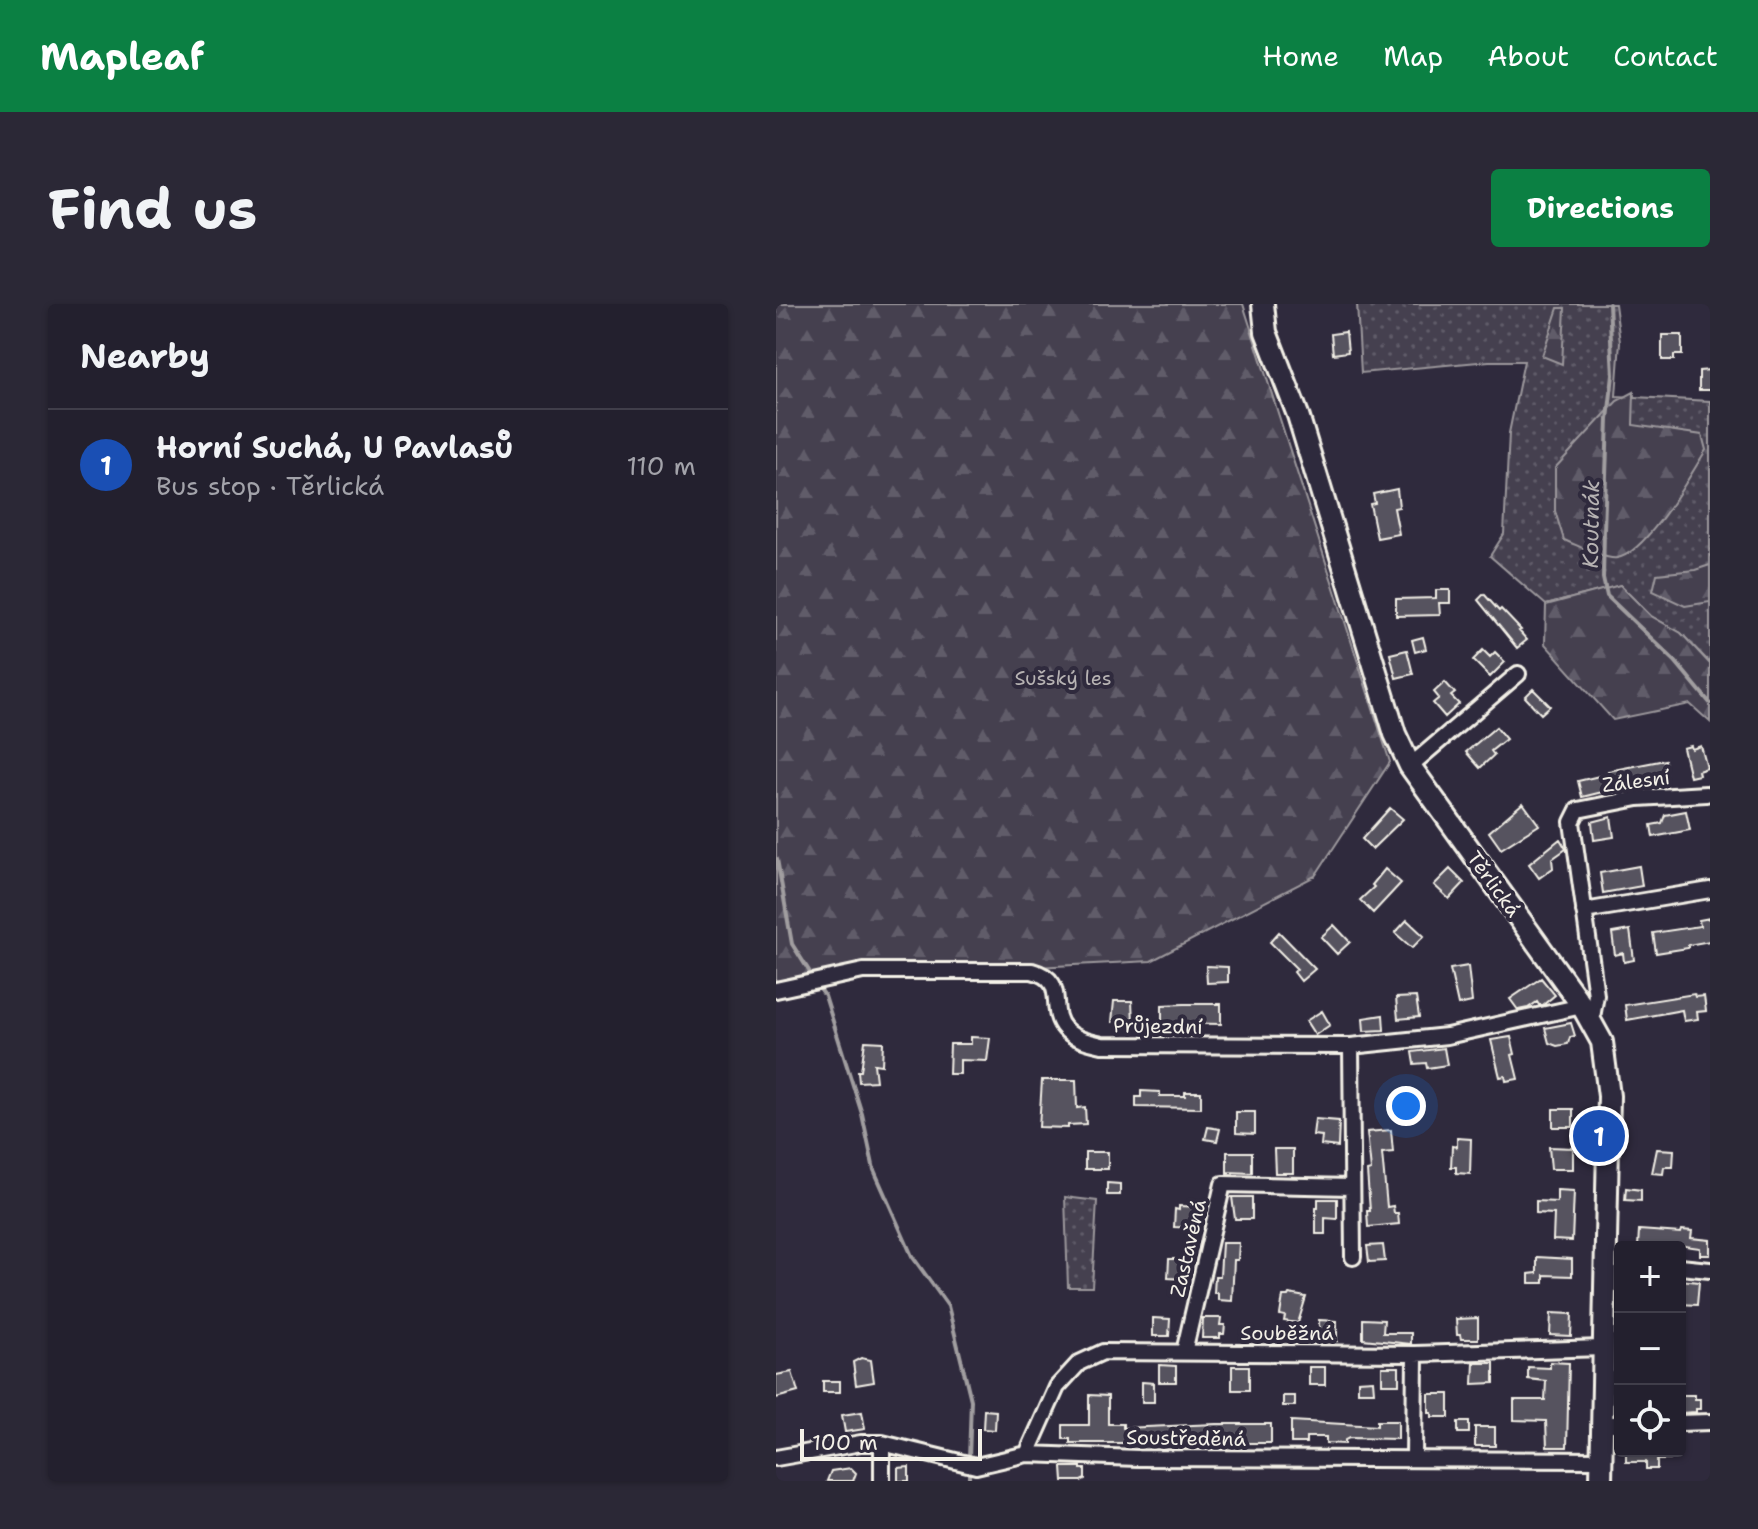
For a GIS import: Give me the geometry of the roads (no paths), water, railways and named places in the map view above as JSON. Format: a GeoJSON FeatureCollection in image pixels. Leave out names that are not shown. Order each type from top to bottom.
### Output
{"type":"FeatureCollection","features":[{"type":"Feature","properties":{"kind":"main road","name":"Těrlická"},"geometry":{"type":"LineString","coordinates":[[1263,304],[1266,332],[1298,415],[1395,734],[1410,766],[1586,1014],[1602,1042],[1609,1096],[1612,1260],[1603,1348],[1611,1424],[1602,1471]]}},
{"type":"Feature","properties":{"kind":"street"},"geometry":{"type":"LineString","coordinates":[[1410,766],[1518,674]]}},
{"type":"Feature","properties":{"kind":"street","name":"Zálesní"},"geometry":{"type":"LineString","coordinates":[[1586,1014],[1596,995],[1572,822],[1578,810],[1638,798],[1706,794]]}},
{"type":"Feature","properties":{"kind":"street"},"geometry":{"type":"LineString","coordinates":[[1584,911],[1710,890]]}},
{"type":"Feature","properties":{"kind":"street","name":"Průjezdní"},"geometry":{"type":"LineString","coordinates":[[776,990],[863,971],[1032,971],[1044,974],[1052,983],[1060,1021],[1065,1029],[1075,1036],[1102,1045],[1351,1046],[1447,1036],[1586,1014]]}},
{"type":"Feature","properties":{"kind":"street"},"geometry":{"type":"LineString","coordinates":[[1351,1046],[1353,1257]]}},
{"type":"Feature","properties":{"kind":"street","name":"Zastavěná"},"geometry":{"type":"LineString","coordinates":[[1184,1352],[1223,1184],[1351,1187]]}},
{"type":"Feature","properties":{"kind":"street"},"geometry":{"type":"LineString","coordinates":[[1686,1268],[1710,1270]]}},
{"type":"Feature","properties":{"kind":"street","name":"Souběžná"},"geometry":{"type":"LineString","coordinates":[[1027,1454],[1057,1387],[1079,1363],[1103,1352],[1415,1354],[1603,1348]]}},
{"type":"Feature","properties":{"kind":"street"},"geometry":{"type":"LineString","coordinates":[[1414,1459],[1415,1354]]}},
{"type":"Feature","properties":{"kind":"street"},"geometry":{"type":"LineString","coordinates":[[1686,1423],[1710,1422]]}},
{"type":"Feature","properties":{"kind":"street","name":"Soustředěná"},"geometry":{"type":"LineString","coordinates":[[776,1458],[861,1443],[882,1443],[976,1466],[1027,1454],[1138,1458],[1414,1459],[1602,1471]]}},
{"type":"Feature","properties":{"kind":"street"},"geometry":{"type":"LineString","coordinates":[[882,1443],[882,1481]]}},
{"type":"Feature","properties":{"kind":"waterway","name":"Koutnák"},"geometry":{"type":"LineString","coordinates":[[1609,304],[1613,375],[1608,419],[1604,531],[1603,578],[1607,596],[1675,661],[1710,703]]}},
{"type":"Feature","properties":{"kind":"waterway"},"geometry":{"type":"LineString","coordinates":[[777,859],[792,944],[811,974]]}},
{"type":"Feature","properties":{"kind":"waterway"},"geometry":{"type":"LineString","coordinates":[[818,986],[825,996],[862,1114],[874,1170],[912,1256],[948,1306],[971,1400],[969,1459]]}},
{"type":"Feature","properties":{"kind":"waterway"},"geometry":{"type":"LineString","coordinates":[[969,1471],[969,1481]]}},
{"type":"Feature","properties":{"kind":"place","name":"Horní Suchá, U Pavlasů"},"geometry":{"type":"Point","coordinates":[1599,1136]}},
{"type":"Feature","properties":{"kind":"park label","name":"Sušský les"},"geometry":{"type":"Point","coordinates":[1063,678]}}]}
